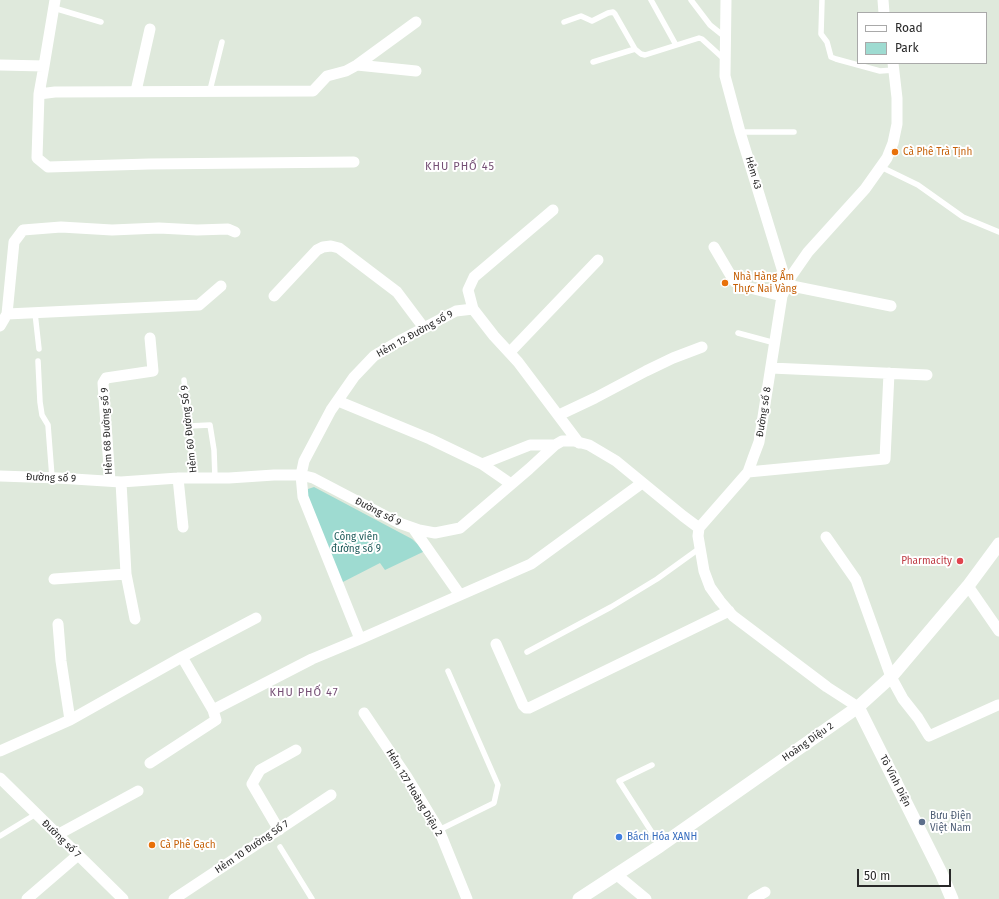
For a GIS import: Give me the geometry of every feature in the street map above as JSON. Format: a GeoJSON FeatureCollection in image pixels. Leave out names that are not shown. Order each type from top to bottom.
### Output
{"type":"FeatureCollection","features":[{"type":"Feature","properties":{"kind":"street","name":"Hẻm 43"},"geometry":{"type":"LineString","coordinates":[[726,0],[724,59],[725,76],[740,132],[787,285]]}},
{"type":"Feature","properties":{"kind":"street"},"geometry":{"type":"LineString","coordinates":[[882,0],[884,12]]}},
{"type":"Feature","properties":{"kind":"street"},"geometry":{"type":"LineString","coordinates":[[55,4],[39,94],[37,158],[48,167],[149,164],[354,162]]}},
{"type":"Feature","properties":{"kind":"street"},"geometry":{"type":"LineString","coordinates":[[39,94],[55,92],[210,90],[313,91],[327,76],[346,71],[357,65],[416,22]]}},
{"type":"Feature","properties":{"kind":"street"},"geometry":{"type":"LineString","coordinates":[[136,91],[150,29]]}},
{"type":"Feature","properties":{"kind":"street"},"geometry":{"type":"LineString","coordinates":[[0,65],[44,66]]}},
{"type":"Feature","properties":{"kind":"street"},"geometry":{"type":"LineString","coordinates":[[357,65],[416,71]]}},
{"type":"Feature","properties":{"kind":"street","name":"Đường số 8"},"geometry":{"type":"LineString","coordinates":[[699,528],[748,472],[759,442],[782,296],[792,275],[808,252],[865,189],[887,158],[893,143],[897,124],[897,98],[894,67]]}},
{"type":"Feature","properties":{"kind":"street"},"geometry":{"type":"LineString","coordinates":[[553,210],[474,277],[468,290],[473,309],[494,336],[510,352],[580,442]]}},
{"type":"Feature","properties":{"kind":"street"},"geometry":{"type":"LineString","coordinates":[[0,326],[7,314],[14,242],[23,230],[61,227],[112,230],[159,228],[197,230],[228,229],[235,232]]}},
{"type":"Feature","properties":{"kind":"street"},"geometry":{"type":"LineString","coordinates":[[274,296],[316,250],[331,246],[339,248],[397,292],[424,328]]}},
{"type":"Feature","properties":{"kind":"street"},"geometry":{"type":"LineString","coordinates":[[714,247],[734,281],[742,286],[782,296]]}},
{"type":"Feature","properties":{"kind":"street"},"geometry":{"type":"LineString","coordinates":[[510,352],[598,260]]}},
{"type":"Feature","properties":{"kind":"street"},"geometry":{"type":"LineString","coordinates":[[787,285],[891,306]]}},
{"type":"Feature","properties":{"kind":"street"},"geometry":{"type":"LineString","coordinates":[[7,314],[198,305],[221,286]]}},
{"type":"Feature","properties":{"kind":"street","name":"Hẻm 12 Đường số 9"},"geometry":{"type":"LineString","coordinates":[[301,475],[304,462],[331,410],[354,377],[374,356],[456,311],[473,309]]}},
{"type":"Feature","properties":{"kind":"street","name":"Hẻm 68 Đường số 9"},"geometry":{"type":"LineString","coordinates":[[135,619],[126,574],[103,383],[106,378],[153,371],[150,338]]}},
{"type":"Feature","properties":{"kind":"street"},"geometry":{"type":"LineString","coordinates":[[559,415],[595,398],[652,367],[702,347]]}},
{"type":"Feature","properties":{"kind":"street"},"geometry":{"type":"LineString","coordinates":[[771,368],[927,375]]}},
{"type":"Feature","properties":{"kind":"street"},"geometry":{"type":"LineString","coordinates":[[748,472],[885,459],[890,373]]}},
{"type":"Feature","properties":{"kind":"street"},"geometry":{"type":"LineString","coordinates":[[338,401],[430,439],[482,464],[511,484]]}},
{"type":"Feature","properties":{"kind":"street"},"geometry":{"type":"LineString","coordinates":[[482,464],[530,445],[555,445],[562,441],[580,442],[589,445],[616,461],[699,528],[698,536],[704,571],[710,587],[733,616],[827,687],[858,707]]}},
{"type":"Feature","properties":{"kind":"street","name":"Đường số 9"},"geometry":{"type":"LineString","coordinates":[[0,476],[52,477],[115,481],[301,475],[313,478],[399,523],[413,528],[435,532],[460,528],[555,445]]}},
{"type":"Feature","properties":{"kind":"street"},"geometry":{"type":"LineString","coordinates":[[301,475],[303,497],[360,639]]}},
{"type":"Feature","properties":{"kind":"street"},"geometry":{"type":"LineString","coordinates":[[178,478],[183,527]]}},
{"type":"Feature","properties":{"kind":"street"},"geometry":{"type":"LineString","coordinates":[[213,710],[312,659],[531,564],[642,483]]}},
{"type":"Feature","properties":{"kind":"street"},"geometry":{"type":"LineString","coordinates":[[413,528],[460,595]]}},
{"type":"Feature","properties":{"kind":"street"},"geometry":{"type":"LineString","coordinates":[[826,537],[856,580],[891,677],[903,699],[918,718],[929,736],[998,704]]}},
{"type":"Feature","properties":{"kind":"street","name":"Hoàng Diệu 2"},"geometry":{"type":"LineString","coordinates":[[579,899],[660,846],[858,707],[891,677],[968,586],[999,544]]}},
{"type":"Feature","properties":{"kind":"street"},"geometry":{"type":"LineString","coordinates":[[54,579],[126,574]]}},
{"type":"Feature","properties":{"kind":"street"},"geometry":{"type":"LineString","coordinates":[[968,586],[999,631]]}},
{"type":"Feature","properties":{"kind":"street"},"geometry":{"type":"LineString","coordinates":[[496,644],[523,705],[526,708],[529,708],[729,611]]}},
{"type":"Feature","properties":{"kind":"street"},"geometry":{"type":"LineString","coordinates":[[0,751],[70,720],[182,657],[256,618]]}},
{"type":"Feature","properties":{"kind":"street"},"geometry":{"type":"LineString","coordinates":[[58,624],[61,661],[70,720]]}},
{"type":"Feature","properties":{"kind":"street"},"geometry":{"type":"LineString","coordinates":[[150,763],[216,720],[213,710],[182,657]]}},
{"type":"Feature","properties":{"kind":"street","name":"Tô Vĩnh Diện"},"geometry":{"type":"LineString","coordinates":[[858,707],[941,873],[952,899]]}},
{"type":"Feature","properties":{"kind":"street","name":"Hẻm 127 Hoàng Diệu 2"},"geometry":{"type":"LineString","coordinates":[[364,713],[407,777],[439,830],[467,899]]}},
{"type":"Feature","properties":{"kind":"street"},"geometry":{"type":"LineString","coordinates":[[279,830],[252,784],[260,770],[296,750]]}},
{"type":"Feature","properties":{"kind":"street","name":"Đường số 7"},"geometry":{"type":"LineString","coordinates":[[0,778],[123,899]]}},
{"type":"Feature","properties":{"kind":"street"},"geometry":{"type":"LineString","coordinates":[[58,835],[138,791]]}},
{"type":"Feature","properties":{"kind":"street","name":"Hẻm 10 Đường Số 7"},"geometry":{"type":"LineString","coordinates":[[174,899],[331,795]]}},
{"type":"Feature","properties":{"kind":"street"},"geometry":{"type":"LineString","coordinates":[[27,899],[78,855]]}},
{"type":"Feature","properties":{"kind":"street"},"geometry":{"type":"LineString","coordinates":[[616,875],[646,899]]}},
{"type":"Feature","properties":{"kind":"street"},"geometry":{"type":"LineString","coordinates":[[753,899],[765,892]]}},
{"type":"Feature","properties":{"kind":"lane"},"geometry":{"type":"LineString","coordinates":[[651,0],[676,45]]}},
{"type":"Feature","properties":{"kind":"lane"},"geometry":{"type":"LineString","coordinates":[[691,0],[710,25],[725,37]]}},
{"type":"Feature","properties":{"kind":"lane"},"geometry":{"type":"LineString","coordinates":[[822,0],[821,34],[827,42],[831,57],[880,71],[894,67]]}},
{"type":"Feature","properties":{"kind":"lane"},"geometry":{"type":"LineString","coordinates":[[55,4],[101,22]]}},
{"type":"Feature","properties":{"kind":"lane"},"geometry":{"type":"LineString","coordinates":[[564,22],[581,16],[592,21],[613,12],[635,49],[641,54],[646,55],[700,38],[724,59]]}},
{"type":"Feature","properties":{"kind":"lane"},"geometry":{"type":"LineString","coordinates":[[210,90],[222,42]]}},
{"type":"Feature","properties":{"kind":"lane"},"geometry":{"type":"LineString","coordinates":[[593,62],[635,49]]}},
{"type":"Feature","properties":{"kind":"lane"},"geometry":{"type":"LineString","coordinates":[[740,132],[794,132]]}},
{"type":"Feature","properties":{"kind":"lane"},"geometry":{"type":"LineString","coordinates":[[881,167],[918,186],[963,217],[999,232]]}},
{"type":"Feature","properties":{"kind":"lane"},"geometry":{"type":"LineString","coordinates":[[35,313],[39,349]]}},
{"type":"Feature","properties":{"kind":"lane"},"geometry":{"type":"LineString","coordinates":[[738,333],[775,343]]}},
{"type":"Feature","properties":{"kind":"lane"},"geometry":{"type":"LineString","coordinates":[[38,361],[40,402],[42,415],[48,425],[52,477]]}},
{"type":"Feature","properties":{"kind":"lane","name":"Hẻm 60 Đường Số 9"},"geometry":{"type":"LineString","coordinates":[[184,380],[194,478]]}},
{"type":"Feature","properties":{"kind":"lane"},"geometry":{"type":"LineString","coordinates":[[189,426],[210,426],[214,450],[216,478]]}},
{"type":"Feature","properties":{"kind":"lane"},"geometry":{"type":"LineString","coordinates":[[527,652],[610,607],[657,579],[700,548]]}},
{"type":"Feature","properties":{"kind":"lane"},"geometry":{"type":"LineString","coordinates":[[439,830],[494,803],[498,785],[448,671]]}},
{"type":"Feature","properties":{"kind":"lane"},"geometry":{"type":"LineString","coordinates":[[652,765],[619,781],[660,846]]}},
{"type":"Feature","properties":{"kind":"lane"},"geometry":{"type":"LineString","coordinates":[[0,836],[36,814]]}},
{"type":"Feature","properties":{"kind":"lane"},"geometry":{"type":"LineString","coordinates":[[280,847],[312,899]]}},
{"type":"Feature","properties":{"kind":"green space","name":"Công viên đường số 9"},"geometry":{"type":"Polygon","coordinates":[[[314,487],[412,539],[425,551],[385,570],[380,563],[341,583],[306,497],[308,489],[314,487]]]}},
{"type":"Feature","properties":{"kind":"place","name":"Cà Phê Trà Tịnh"},"geometry":{"type":"Point","coordinates":[895,152]}},
{"type":"Feature","properties":{"kind":"place","name":"Nhà Hàng Ẩm Thực Nai Vàng"},"geometry":{"type":"Point","coordinates":[725,283]}},
{"type":"Feature","properties":{"kind":"place","name":"Pharmacity"},"geometry":{"type":"Point","coordinates":[960,561]}},
{"type":"Feature","properties":{"kind":"place","name":"Bưu Điện Việt Nam"},"geometry":{"type":"Point","coordinates":[922,822]}},
{"type":"Feature","properties":{"kind":"place","name":"Bách Hóa XANH"},"geometry":{"type":"Point","coordinates":[619,837]}},
{"type":"Feature","properties":{"kind":"place","name":"Cà Phê Gạch"},"geometry":{"type":"Point","coordinates":[152,845]}},
{"type":"Feature","properties":{"kind":"district","name":"KHU PHỐ 45"},"geometry":{"type":"Point","coordinates":[460,167]}},
{"type":"Feature","properties":{"kind":"district","name":"KHU PHỐ 47"},"geometry":{"type":"Point","coordinates":[304,693]}}]}
